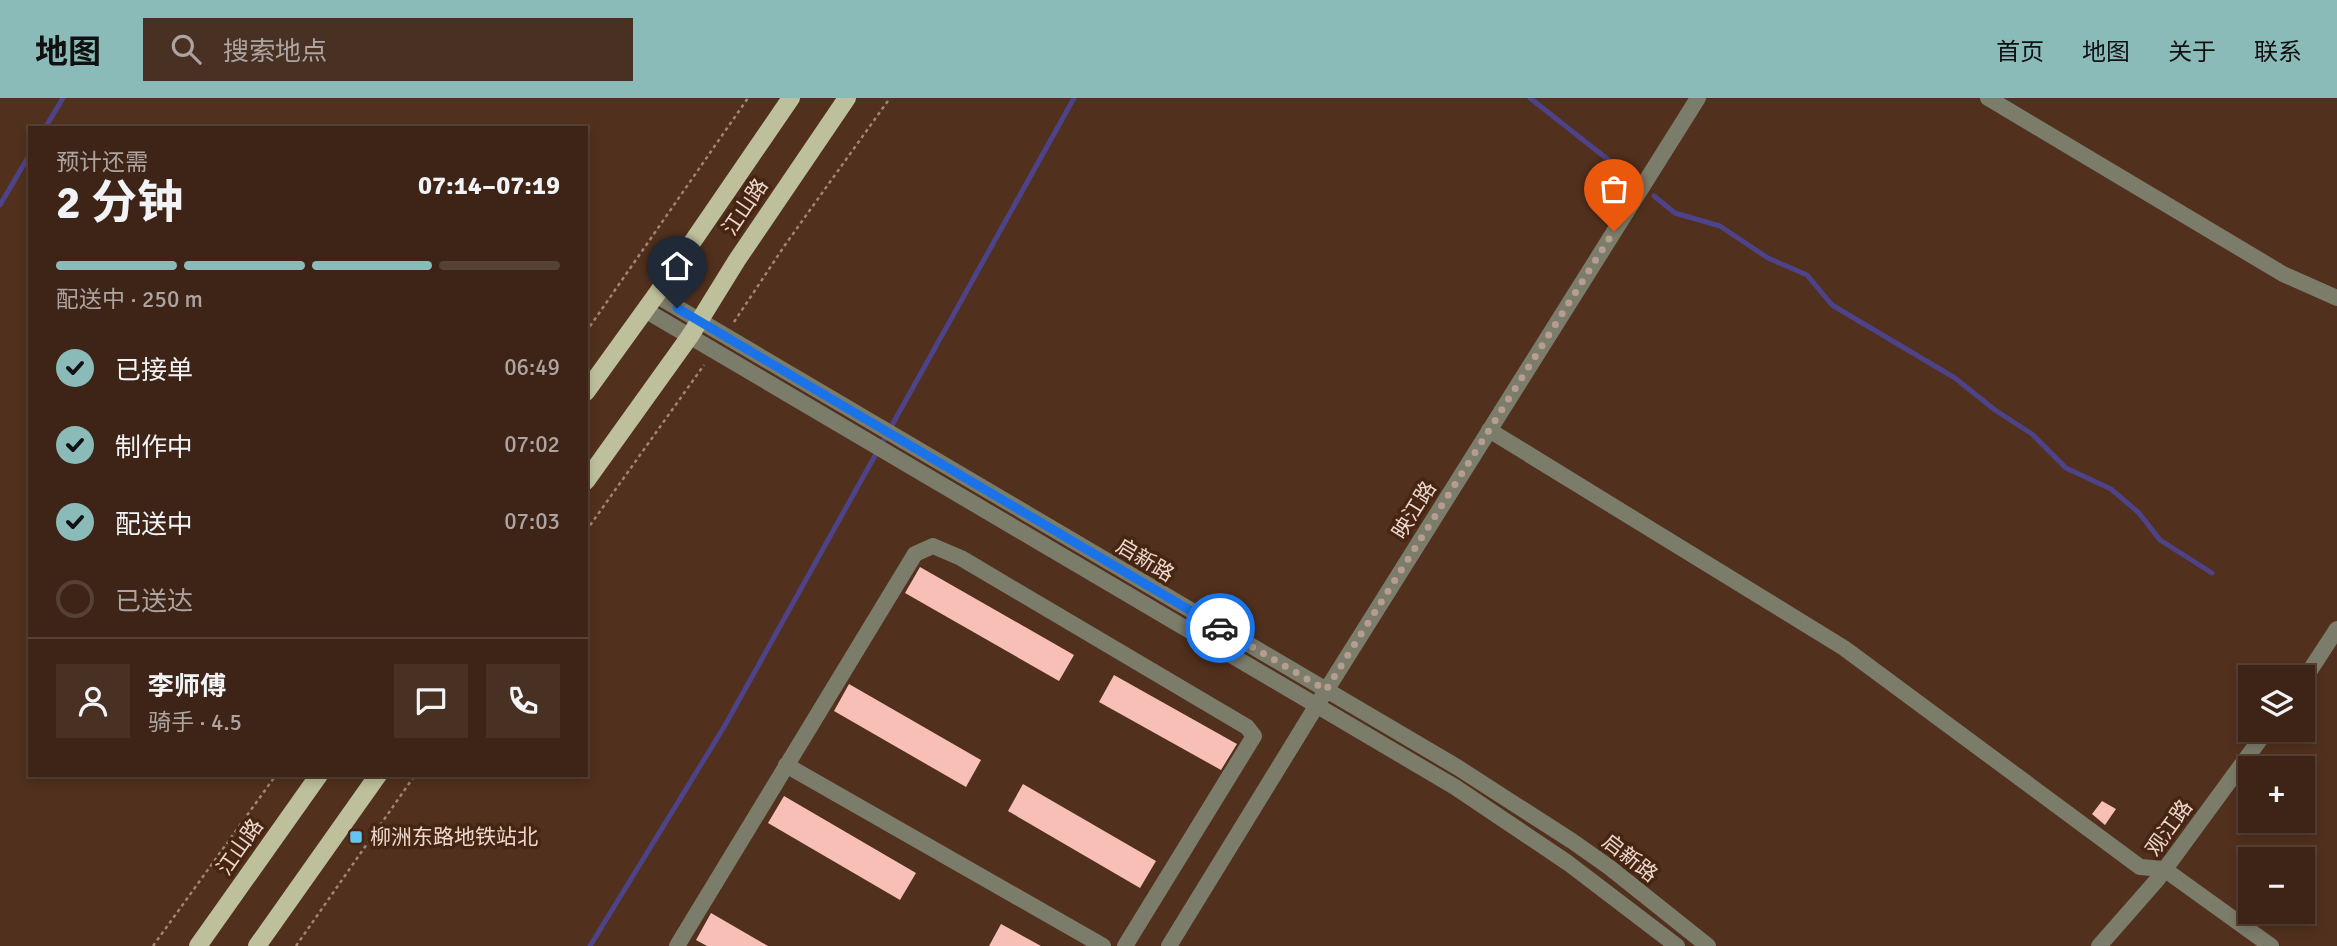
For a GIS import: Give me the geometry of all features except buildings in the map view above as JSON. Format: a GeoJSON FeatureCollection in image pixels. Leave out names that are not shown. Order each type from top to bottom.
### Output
{"type":"FeatureCollection","features":[{"type":"Feature","properties":{"kind":"main road","name":"江山路"},"geometry":{"type":"LineString","coordinates":[[588,389],[791,98]]}},
{"type":"Feature","properties":{"kind":"main road","name":"江山路"},"geometry":{"type":"LineString","coordinates":[[588,478],[694,328],[847,98]]}},
{"type":"Feature","properties":{"kind":"main road","name":"江山路"},"geometry":{"type":"LineString","coordinates":[[198,946],[318,777]]}},
{"type":"Feature","properties":{"kind":"main road"},"geometry":{"type":"LineString","coordinates":[[257,946],[377,777]]}},
{"type":"Feature","properties":{"kind":"street","name":"映江路"},"geometry":{"type":"LineString","coordinates":[[1169,946],[1326,690],[1698,98]]}},
{"type":"Feature","properties":{"kind":"street"},"geometry":{"type":"LineString","coordinates":[[1988,98],[2283,274],[2337,298]]}},
{"type":"Feature","properties":{"kind":"street","name":"启新路"},"geometry":{"type":"LineString","coordinates":[[650,302],[694,328],[724,336],[1457,767],[1609,867],[1708,946]]}},
{"type":"Feature","properties":{"kind":"street","name":"启新路"},"geometry":{"type":"LineString","coordinates":[[694,328],[714,351],[1455,788],[1519,829],[1639,915],[1677,946]]}},
{"type":"Feature","properties":{"kind":"street"},"geometry":{"type":"LineString","coordinates":[[1489,430],[1844,648],[2140,867],[2164,869],[2271,946]]}},
{"type":"Feature","properties":{"kind":"street"},"geometry":{"type":"LineString","coordinates":[[677,946],[915,554],[933,546],[961,558],[1247,727],[1254,736],[1125,946]]}},
{"type":"Feature","properties":{"kind":"street"},"geometry":{"type":"LineString","coordinates":[[2314,665],[2337,630]]}},
{"type":"Feature","properties":{"kind":"street","name":"观江路"},"geometry":{"type":"LineString","coordinates":[[2099,946],[2164,869],[2258,742]]}},
{"type":"Feature","properties":{"kind":"street"},"geometry":{"type":"LineString","coordinates":[[786,765],[1103,946]]}},
{"type":"Feature","properties":{"kind":"path"},"geometry":{"type":"LineString","coordinates":[[588,329],[748,98]]}},
{"type":"Feature","properties":{"kind":"path"},"geometry":{"type":"LineString","coordinates":[[724,336],[890,98]]}},
{"type":"Feature","properties":{"kind":"path"},"geometry":{"type":"LineString","coordinates":[[588,528],[714,351]]}},
{"type":"Feature","properties":{"kind":"path"},"geometry":{"type":"LineString","coordinates":[[153,946],[275,777]]}},
{"type":"Feature","properties":{"kind":"path"},"geometry":{"type":"LineString","coordinates":[[296,946],[414,777]]}},
{"type":"Feature","properties":{"kind":"waterway"},"geometry":{"type":"LineString","coordinates":[[46,126],[63,98]]}},
{"type":"Feature","properties":{"kind":"waterway"},"geometry":{"type":"LineString","coordinates":[[590,946],[724,727],[1074,98]]}},
{"type":"Feature","properties":{"kind":"waterway"},"geometry":{"type":"LineString","coordinates":[[1530,98],[1630,177]]}},
{"type":"Feature","properties":{"kind":"waterway"},"geometry":{"type":"LineString","coordinates":[[0,205],[28,157]]}},
{"type":"Feature","properties":{"kind":"waterway"},"geometry":{"type":"LineString","coordinates":[[1654,196],[1675,213],[1720,226],[1768,258],[1807,275],[1832,305],[1955,378],[1995,410],[2032,434],[2066,468],[2111,489],[2139,513],[2160,540],[2212,573]]}},
{"type":"Feature","properties":{"kind":"way so far"},"geometry":{"type":"LineString","coordinates":[[1220,628],[1326,690],[1614,231]]}},
{"type":"Feature","properties":{"kind":"place","name":"柳洲东路地铁站北"},"geometry":{"type":"Point","coordinates":[356,837]}},
{"type":"Feature","properties":{"kind":"route"},"geometry":{"type":"LineString","coordinates":[[677,308],[1220,628]]}}]}
